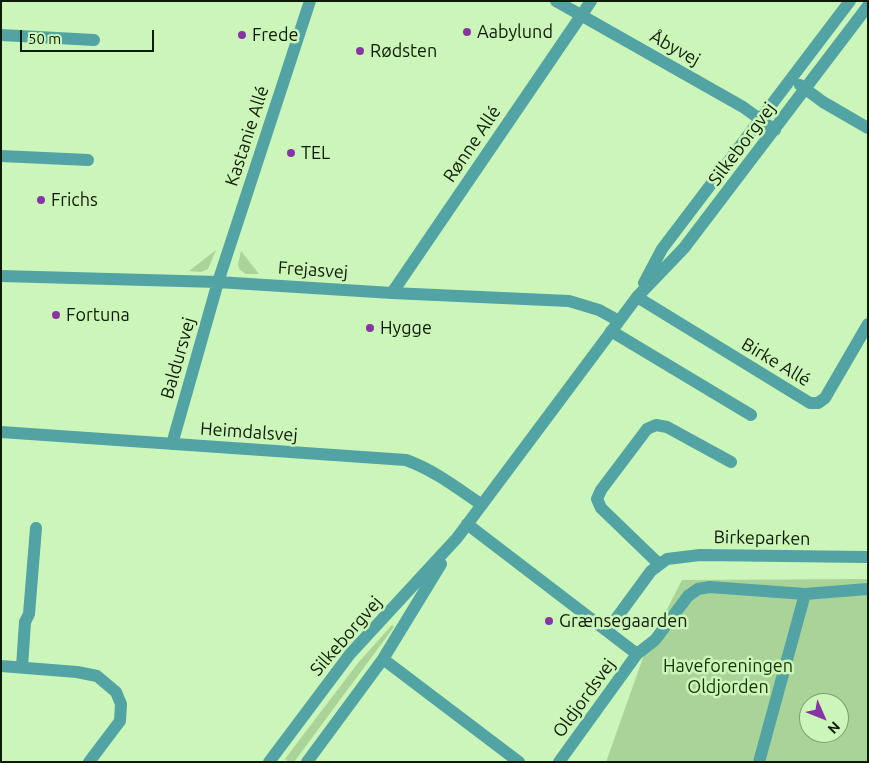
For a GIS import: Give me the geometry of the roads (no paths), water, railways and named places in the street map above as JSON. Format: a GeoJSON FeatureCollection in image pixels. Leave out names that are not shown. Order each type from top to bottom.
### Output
{"type":"FeatureCollection","features":[{"type":"Feature","properties":{"kind":"street","name":"Kastanie Allé"},"geometry":{"type":"LineString","coordinates":[[218,282],[310,1]]}},
{"type":"Feature","properties":{"kind":"street","name":"Åbyvej"},"geometry":{"type":"LineString","coordinates":[[556,1],[743,107],[775,130]]}},
{"type":"Feature","properties":{"kind":"street","name":"Rønne Allé"},"geometry":{"type":"LineString","coordinates":[[392,293],[591,1]]}},
{"type":"Feature","properties":{"kind":"street","name":"Silkeborgvej"},"geometry":{"type":"LineString","coordinates":[[637,297],[662,249],[850,1]]}},
{"type":"Feature","properties":{"kind":"street","name":"Silkeborgvej"},"geometry":{"type":"LineString","coordinates":[[307,762],[383,659],[467,524],[637,297],[684,248],[868,6]]}},
{"type":"Feature","properties":{"kind":"street"},"geometry":{"type":"LineString","coordinates":[[1,35],[94,40]]}},
{"type":"Feature","properties":{"kind":"street"},"geometry":{"type":"LineString","coordinates":[[792,78],[823,102],[868,128]]}},
{"type":"Feature","properties":{"kind":"street"},"geometry":{"type":"LineString","coordinates":[[1,156],[88,160]]}},
{"type":"Feature","properties":{"kind":"street","name":"Frejasvej"},"geometry":{"type":"LineString","coordinates":[[1,276],[218,282],[392,293],[569,301],[599,310],[615,326]]}},
{"type":"Feature","properties":{"kind":"street","name":"Baldursvej"},"geometry":{"type":"LineString","coordinates":[[172,444],[218,282]]}},
{"type":"Feature","properties":{"kind":"street","name":"Birke Allé"},"geometry":{"type":"LineString","coordinates":[[637,297],[810,403],[818,403],[825,398],[868,324]]}},
{"type":"Feature","properties":{"kind":"street"},"geometry":{"type":"LineString","coordinates":[[615,326],[751,415]]}},
{"type":"Feature","properties":{"kind":"street"},"geometry":{"type":"LineString","coordinates":[[607,632],[651,571],[659,564],[601,508],[597,499],[601,490],[647,429],[656,425],[667,427],[731,462]]}},
{"type":"Feature","properties":{"kind":"street","name":"Heimdalsvej"},"geometry":{"type":"LineString","coordinates":[[1,432],[406,460],[420,465],[482,505]]}},
{"type":"Feature","properties":{"kind":"street"},"geometry":{"type":"LineString","coordinates":[[467,524],[637,654]]}},
{"type":"Feature","properties":{"kind":"street"},"geometry":{"type":"LineString","coordinates":[[22,667],[25,622],[29,614],[36,528]]}},
{"type":"Feature","properties":{"kind":"street","name":"Silkeborgvej"},"geometry":{"type":"LineString","coordinates":[[269,762],[350,654],[457,538]]}},
{"type":"Feature","properties":{"kind":"street","name":"Birkeparken"},"geometry":{"type":"LineString","coordinates":[[659,564],[675,557],[700,555],[868,557]]}},
{"type":"Feature","properties":{"kind":"street","name":"Oldjordsvej"},"geometry":{"type":"LineString","coordinates":[[559,762],[637,654],[655,640],[688,596],[698,589],[710,587],[805,594],[868,589]]}},
{"type":"Feature","properties":{"kind":"street"},"geometry":{"type":"LineString","coordinates":[[759,762],[805,594]]}},
{"type":"Feature","properties":{"kind":"street"},"geometry":{"type":"LineString","coordinates":[[383,659],[519,762]]}},
{"type":"Feature","properties":{"kind":"street"},"geometry":{"type":"LineString","coordinates":[[1,666],[77,672],[97,676],[116,692],[121,704],[120,721],[89,762]]}},
{"type":"Feature","properties":{"kind":"place","name":"Aabylund"},"geometry":{"type":"Point","coordinates":[467,32]}},
{"type":"Feature","properties":{"kind":"place","name":"Frede"},"geometry":{"type":"Point","coordinates":[242,35]}},
{"type":"Feature","properties":{"kind":"place","name":"Rødsten"},"geometry":{"type":"Point","coordinates":[360,51]}},
{"type":"Feature","properties":{"kind":"place","name":"TEL"},"geometry":{"type":"Point","coordinates":[291,153]}},
{"type":"Feature","properties":{"kind":"place","name":"Frichs"},"geometry":{"type":"Point","coordinates":[41,200]}},
{"type":"Feature","properties":{"kind":"place","name":"Fortuna"},"geometry":{"type":"Point","coordinates":[56,315]}},
{"type":"Feature","properties":{"kind":"place","name":"Hygge"},"geometry":{"type":"Point","coordinates":[370,328]}},
{"type":"Feature","properties":{"kind":"place","name":"Grænsegaarden"},"geometry":{"type":"Point","coordinates":[549,621]}},
{"type":"Feature","properties":{"kind":"park label","name":"Haveforeningen Oldjorden"},"geometry":{"type":"Point","coordinates":[728,676]}}]}
